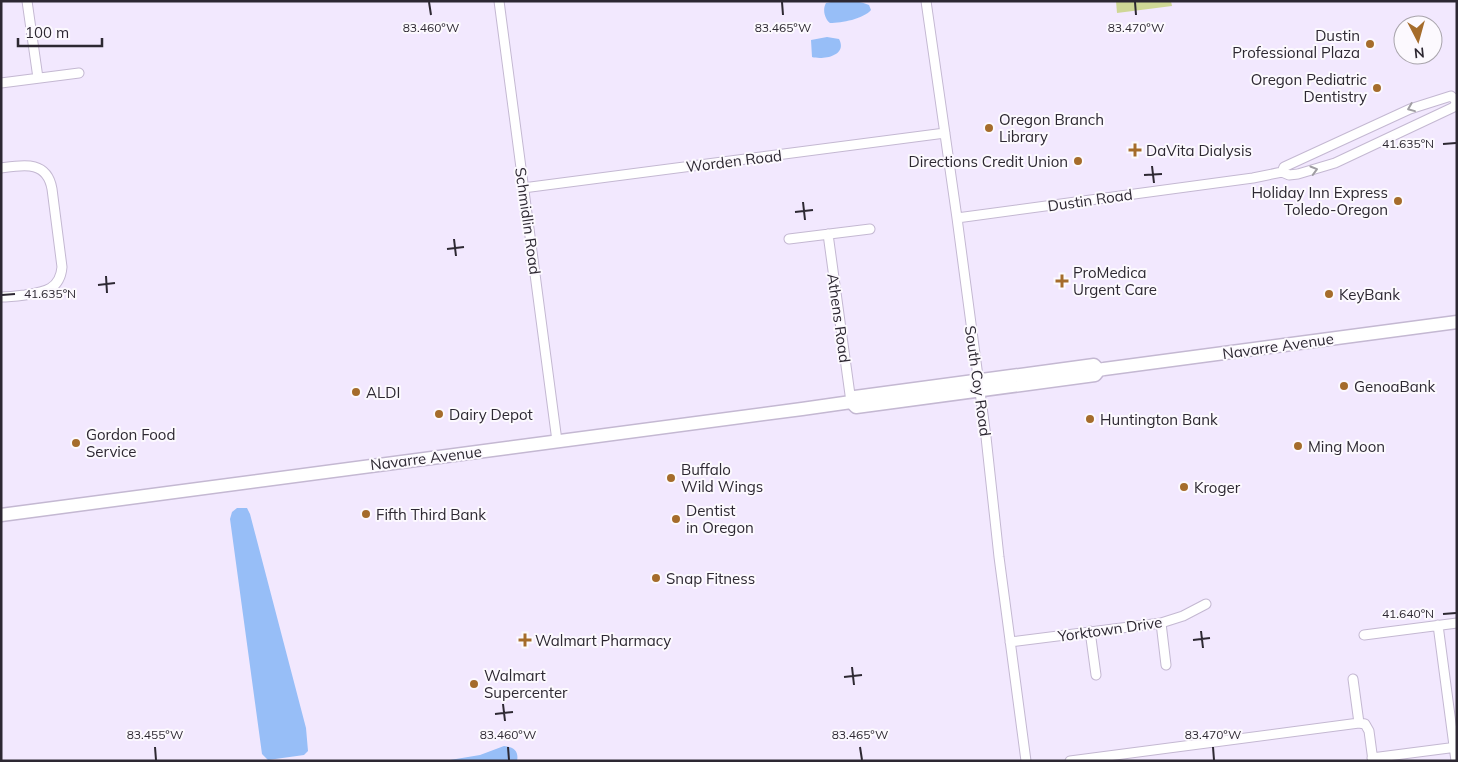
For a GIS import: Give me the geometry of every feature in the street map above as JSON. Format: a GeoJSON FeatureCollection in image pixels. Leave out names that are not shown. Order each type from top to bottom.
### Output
{"type":"FeatureCollection","features":[{"type":"Feature","properties":{"kind":"highway","name":"Navarre Avenue"},"geometry":{"type":"LineString","coordinates":[[1,515],[851,402],[855,397],[1095,375],[1099,370],[1457,322]]}},
{"type":"Feature","properties":{"kind":"highway","name":"Navarre Avenue"},"geometry":{"type":"LineString","coordinates":[[851,402],[856,407],[865,406],[979,385]]}},
{"type":"Feature","properties":{"kind":"highway"},"geometry":{"type":"LineString","coordinates":[[865,406],[867,400],[880,398],[888,393]]}},
{"type":"Feature","properties":{"kind":"street"},"geometry":{"type":"LineString","coordinates":[[27,1],[38,78]]}},
{"type":"Feature","properties":{"kind":"street","name":"Schmidlin Road"},"geometry":{"type":"LineString","coordinates":[[499,1],[557,441]]}},
{"type":"Feature","properties":{"kind":"street","name":"South Coy Road"},"geometry":{"type":"LineString","coordinates":[[926,1],[979,385],[1026,761]]}},
{"type":"Feature","properties":{"kind":"street"},"geometry":{"type":"LineString","coordinates":[[1,83],[79,73]]}},
{"type":"Feature","properties":{"kind":"street","name":"Dustin Road"},"geometry":{"type":"LineString","coordinates":[[957,218],[1247,179],[1282,172],[1289,175],[1304,172],[1335,163],[1454,107],[1457,101],[1451,96],[1423,104],[1284,167],[1282,172]]}},
{"type":"Feature","properties":{"kind":"street","name":"Worden Road"},"geometry":{"type":"LineString","coordinates":[[523,188],[945,133]]}},
{"type":"Feature","properties":{"kind":"street"},"geometry":{"type":"LineString","coordinates":[[1342,141],[1349,156]]}},
{"type":"Feature","properties":{"kind":"street"},"geometry":{"type":"LineString","coordinates":[[1,168],[25,165],[35,167],[46,174],[52,186],[62,264],[61,273],[56,283],[48,290],[1,297]]}},
{"type":"Feature","properties":{"kind":"street"},"geometry":{"type":"LineString","coordinates":[[789,240],[870,229]]}},
{"type":"Feature","properties":{"kind":"street","name":"Athens Road"},"geometry":{"type":"LineString","coordinates":[[828,234],[851,402]]}},
{"type":"Feature","properties":{"kind":"street","name":"Yorktown Drive"},"geometry":{"type":"LineString","coordinates":[[1010,642],[1161,623],[1183,616],[1206,604]]}},
{"type":"Feature","properties":{"kind":"street"},"geometry":{"type":"LineString","coordinates":[[1161,623],[1166,665]]}},
{"type":"Feature","properties":{"kind":"street"},"geometry":{"type":"LineString","coordinates":[[1364,635],[1457,623]]}},
{"type":"Feature","properties":{"kind":"street"},"geometry":{"type":"LineString","coordinates":[[1438,625],[1456,747],[1456,761]]}},
{"type":"Feature","properties":{"kind":"street"},"geometry":{"type":"LineString","coordinates":[[1090,632],[1096,675]]}},
{"type":"Feature","properties":{"kind":"street"},"geometry":{"type":"LineString","coordinates":[[1353,679],[1359,723]]}},
{"type":"Feature","properties":{"kind":"street"},"geometry":{"type":"LineString","coordinates":[[1070,761],[1359,723],[1363,723],[1368,728],[1372,760],[1456,747]]}},
{"type":"Feature","properties":{"kind":"green space"},"geometry":{"type":"Polygon","coordinates":[[[1116,1],[1171,1],[1172,6],[1117,13],[1116,1]]]}},
{"type":"Feature","properties":{"kind":"water"},"geometry":{"type":"Polygon","coordinates":[[[836,1],[861,2],[869,5],[871,10],[863,16],[852,20],[830,23],[824,9],[826,3],[836,1]]]}},
{"type":"Feature","properties":{"kind":"water"},"geometry":{"type":"Polygon","coordinates":[[[827,37],[839,39],[841,45],[837,53],[833,56],[822,58],[812,57],[811,40],[827,37]]]}},
{"type":"Feature","properties":{"kind":"water"},"geometry":{"type":"Polygon","coordinates":[[[237,508],[247,508],[250,514],[306,728],[308,751],[304,755],[268,760],[262,754],[230,519],[232,512],[237,508]]]}},
{"type":"Feature","properties":{"kind":"water"},"geometry":{"type":"Polygon","coordinates":[[[504,746],[515,750],[517,761],[444,761],[480,755],[504,746]]]}},
{"type":"Feature","properties":{"kind":"place","name":"Dustin Professional Plaza"},"geometry":{"type":"Point","coordinates":[1370,44]}},
{"type":"Feature","properties":{"kind":"place","name":"Oregon Pediatric Dentistry"},"geometry":{"type":"Point","coordinates":[1377,88]}},
{"type":"Feature","properties":{"kind":"place","name":"Oregon Branch Library"},"geometry":{"type":"Point","coordinates":[989,128]}},
{"type":"Feature","properties":{"kind":"place","name":"DaVita Dialysis"},"geometry":{"type":"Point","coordinates":[1135,150]}},
{"type":"Feature","properties":{"kind":"place","name":"Directions Credit Union"},"geometry":{"type":"Point","coordinates":[1078,161]}},
{"type":"Feature","properties":{"kind":"place","name":"Holiday Inn Express Toledo-Oregon"},"geometry":{"type":"Point","coordinates":[1398,201]}},
{"type":"Feature","properties":{"kind":"place","name":"ProMedica Urgent Care"},"geometry":{"type":"Point","coordinates":[1062,281]}},
{"type":"Feature","properties":{"kind":"place","name":"KeyBank"},"geometry":{"type":"Point","coordinates":[1329,294]}},
{"type":"Feature","properties":{"kind":"place","name":"GenoaBank"},"geometry":{"type":"Point","coordinates":[1344,386]}},
{"type":"Feature","properties":{"kind":"place","name":"ALDI"},"geometry":{"type":"Point","coordinates":[356,392]}},
{"type":"Feature","properties":{"kind":"place","name":"Dairy Depot"},"geometry":{"type":"Point","coordinates":[439,414]}},
{"type":"Feature","properties":{"kind":"place","name":"Huntington Bank"},"geometry":{"type":"Point","coordinates":[1090,419]}},
{"type":"Feature","properties":{"kind":"place","name":"Gordon Food Service"},"geometry":{"type":"Point","coordinates":[76,443]}},
{"type":"Feature","properties":{"kind":"place","name":"Ming Moon"},"geometry":{"type":"Point","coordinates":[1298,446]}},
{"type":"Feature","properties":{"kind":"place","name":"Buffalo Wild Wings"},"geometry":{"type":"Point","coordinates":[671,478]}},
{"type":"Feature","properties":{"kind":"place","name":"Kroger"},"geometry":{"type":"Point","coordinates":[1184,487]}},
{"type":"Feature","properties":{"kind":"place","name":"Fifth Third Bank"},"geometry":{"type":"Point","coordinates":[366,514]}},
{"type":"Feature","properties":{"kind":"place","name":"Dentist in Oregon"},"geometry":{"type":"Point","coordinates":[676,519]}},
{"type":"Feature","properties":{"kind":"place","name":"Snap Fitness"},"geometry":{"type":"Point","coordinates":[656,578]}},
{"type":"Feature","properties":{"kind":"place","name":"Walmart Pharmacy"},"geometry":{"type":"Point","coordinates":[525,640]}},
{"type":"Feature","properties":{"kind":"place","name":"Walmart Supercenter"},"geometry":{"type":"Point","coordinates":[474,684]}}]}
